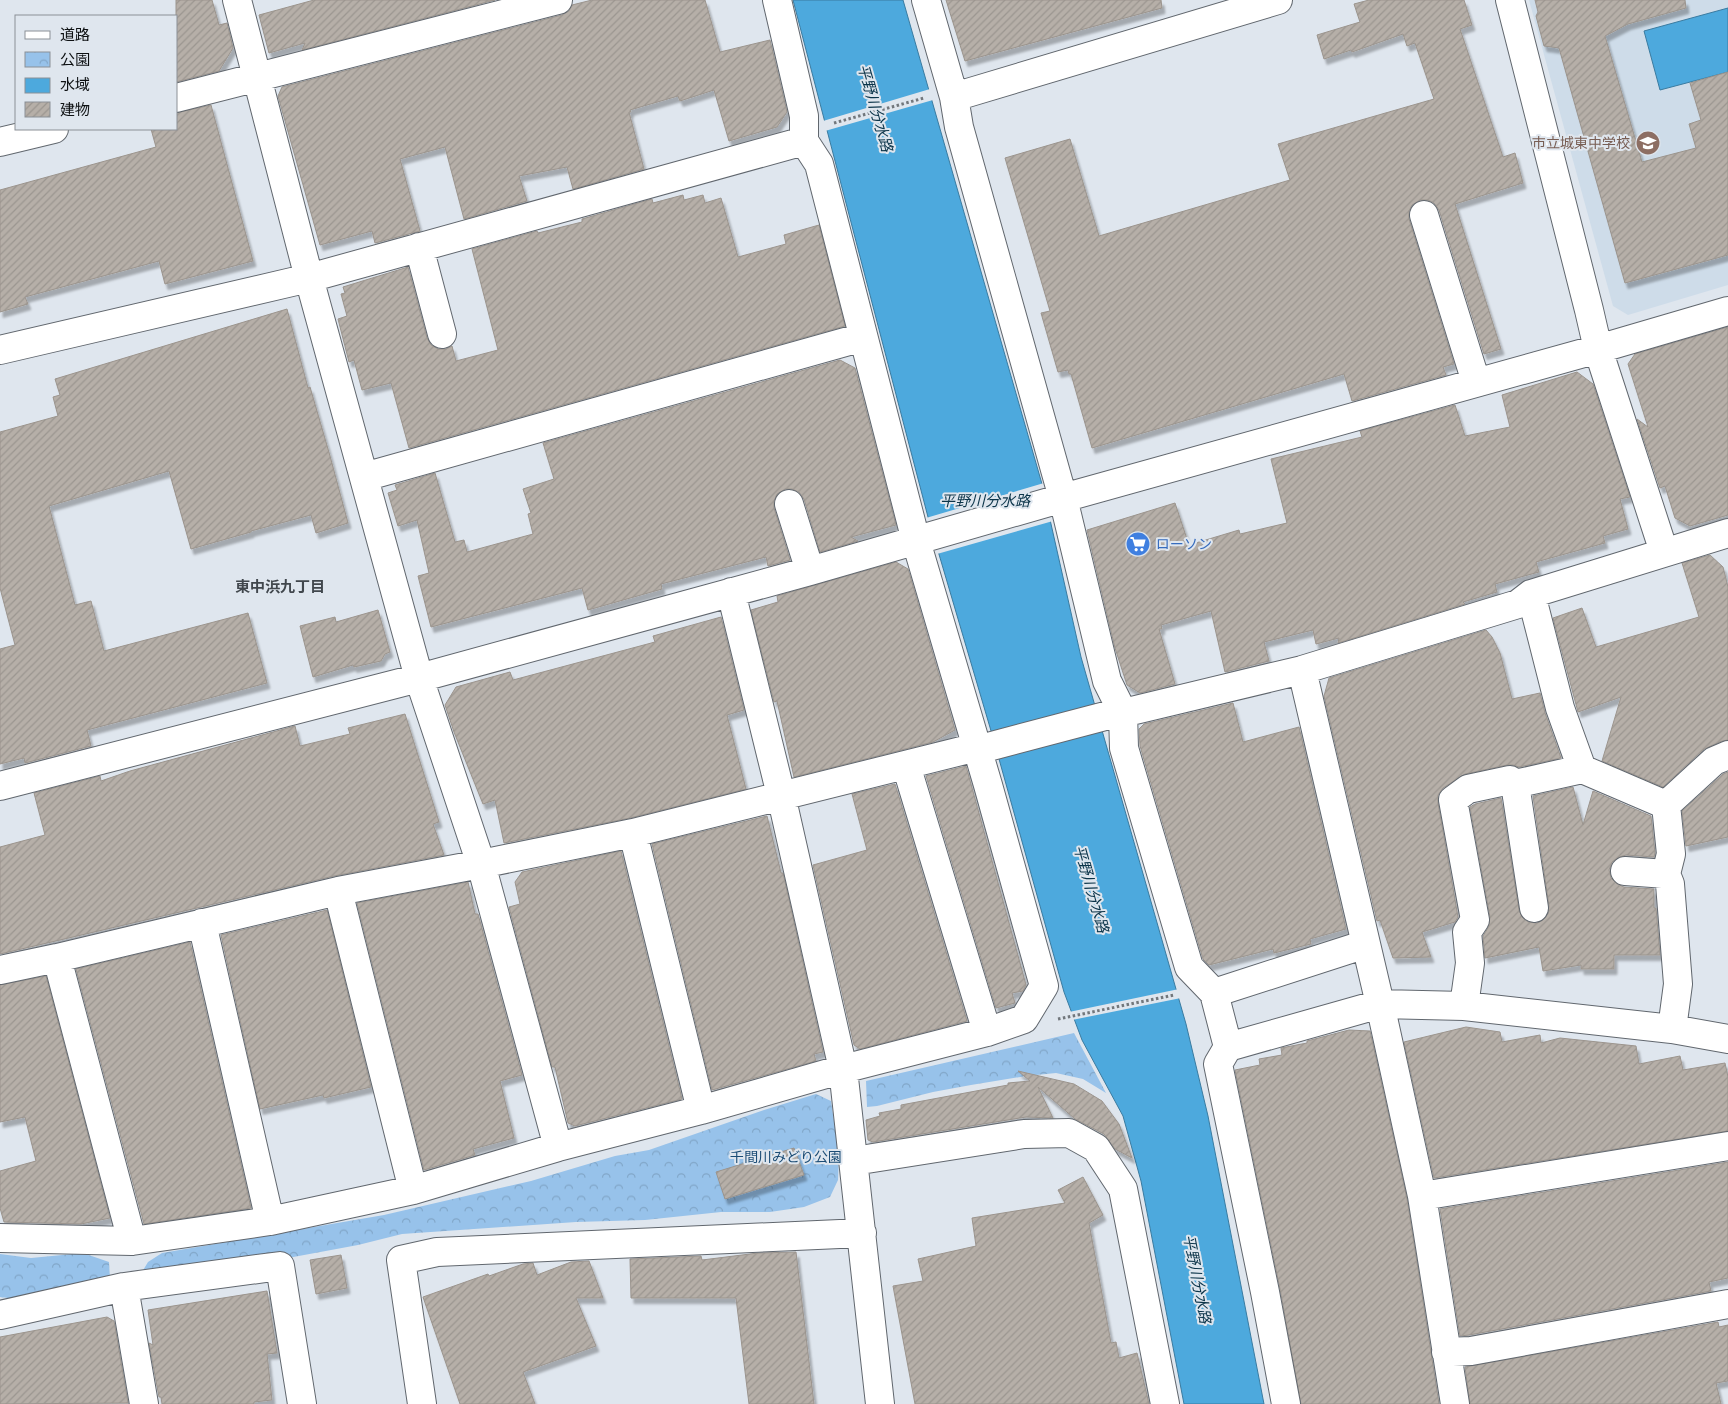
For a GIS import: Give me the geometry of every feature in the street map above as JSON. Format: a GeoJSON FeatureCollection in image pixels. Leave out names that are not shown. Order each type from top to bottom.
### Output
{"type":"FeatureCollection","features":[{"type":"Feature","properties":{"kind":"street"},"geometry":{"type":"LineString","coordinates":[[237,0],[256,77],[419,678],[480,864],[558,1147]]}},
{"type":"Feature","properties":{"kind":"street"},"geometry":{"type":"LineString","coordinates":[[178,97],[558,0]]}},
{"type":"Feature","properties":{"kind":"street"},"geometry":{"type":"LineString","coordinates":[[0,1238],[132,1241],[270,1221],[413,1190],[558,1147],[701,1110],[843,1069],[987,1032],[1024,1019],[1044,986],[983,747],[863,337],[819,164],[804,141],[804,116],[777,0]]}},
{"type":"Feature","properties":{"kind":"street"},"geometry":{"type":"LineString","coordinates":[[926,0],[941,97],[959,127],[1124,748],[1189,967],[1214,993],[1228,1047]]}},
{"type":"Feature","properties":{"kind":"street"},"geometry":{"type":"LineString","coordinates":[[941,97],[1278,0]]}},
{"type":"Feature","properties":{"kind":"street"},"geometry":{"type":"LineString","coordinates":[[1510,0],[1598,349],[1664,552]]}},
{"type":"Feature","properties":{"kind":"street"},"geometry":{"type":"LineString","coordinates":[[0,142],[50,130]]}},
{"type":"Feature","properties":{"kind":"street"},"geometry":{"type":"LineString","coordinates":[[0,350],[310,278],[804,141]]}},
{"type":"Feature","properties":{"kind":"street"},"geometry":{"type":"LineString","coordinates":[[1424,215],[1476,382]]}},
{"type":"Feature","properties":{"kind":"street"},"geometry":{"type":"LineString","coordinates":[[419,247],[442,334]]}},
{"type":"Feature","properties":{"kind":"street"},"geometry":{"type":"LineString","coordinates":[[0,786],[419,678],[810,572],[1057,500],[1728,311]]}},
{"type":"Feature","properties":{"kind":"street"},"geometry":{"type":"LineString","coordinates":[[364,477],[863,337]]}},
{"type":"Feature","properties":{"kind":"street"},"geometry":{"type":"LineString","coordinates":[[789,504],[810,572]]}},
{"type":"Feature","properties":{"kind":"street"},"geometry":{"type":"LineString","coordinates":[[0,970],[338,891],[633,833],[781,795],[1302,670],[1518,604],[1531,594],[1664,552],[1727,535]]}},
{"type":"Feature","properties":{"kind":"street"},"geometry":{"type":"LineString","coordinates":[[731,592],[781,795],[843,1069],[880,1404]]}},
{"type":"Feature","properties":{"kind":"street"},"geometry":{"type":"LineString","coordinates":[[1531,594],[1560,708],[1582,769]]}},
{"type":"Feature","properties":{"kind":"street"},"geometry":{"type":"LineString","coordinates":[[1302,670],[1380,1004],[1422,1196],[1455,1404]]}},
{"type":"Feature","properties":{"kind":"street"},"geometry":{"type":"LineString","coordinates":[[1666,806],[1714,761],[1728,755]]}},
{"type":"Feature","properties":{"kind":"street"},"geometry":{"type":"LineString","coordinates":[[906,765],[987,1032]]}},
{"type":"Feature","properties":{"kind":"street"},"geometry":{"type":"LineString","coordinates":[[1464,1006],[1470,963],[1468,932],[1475,920],[1452,800],[1468,790],[1510,780],[1516,784],[1582,769],[1666,806]]}},
{"type":"Feature","properties":{"kind":"street"},"geometry":{"type":"LineString","coordinates":[[1516,784],[1534,908]]}},
{"type":"Feature","properties":{"kind":"street"},"geometry":{"type":"LineString","coordinates":[[1666,806],[1671,854],[1666,874],[1670,884],[1678,984],[1672,1029]]}},
{"type":"Feature","properties":{"kind":"street"},"geometry":{"type":"LineString","coordinates":[[633,833],[701,1110]]}},
{"type":"Feature","properties":{"kind":"street"},"geometry":{"type":"LineString","coordinates":[[1625,871],[1666,874]]}},
{"type":"Feature","properties":{"kind":"street"},"geometry":{"type":"LineString","coordinates":[[338,891],[413,1190]]}},
{"type":"Feature","properties":{"kind":"street"},"geometry":{"type":"LineString","coordinates":[[202,923],[270,1221]]}},
{"type":"Feature","properties":{"kind":"street"},"geometry":{"type":"LineString","coordinates":[[1214,993],[1366,944]]}},
{"type":"Feature","properties":{"kind":"street"},"geometry":{"type":"LineString","coordinates":[[57,958],[132,1241]]}},
{"type":"Feature","properties":{"kind":"street"},"geometry":{"type":"LineString","coordinates":[[1286,1404],[1266,1292],[1218,1064],[1228,1047],[1380,1004],[1464,1006],[1672,1029],[1728,1039]]}},
{"type":"Feature","properties":{"kind":"street"},"geometry":{"type":"LineString","coordinates":[[854,1161],[1024,1134],[1069,1133],[1096,1148],[1123,1189],[1165,1404]]}},
{"type":"Feature","properties":{"kind":"street"},"geometry":{"type":"LineString","coordinates":[[1422,1196],[1728,1146]]}},
{"type":"Feature","properties":{"kind":"street"},"geometry":{"type":"LineString","coordinates":[[422,1404],[401,1260],[436,1252],[862,1233]]}},
{"type":"Feature","properties":{"kind":"street"},"geometry":{"type":"LineString","coordinates":[[0,1315],[124,1287],[280,1266],[302,1404]]}},
{"type":"Feature","properties":{"kind":"street"},"geometry":{"type":"LineString","coordinates":[[124,1287],[144,1404]]}},
{"type":"Feature","properties":{"kind":"street"},"geometry":{"type":"LineString","coordinates":[[1446,1352],[1471,1351],[1728,1304]]}},
{"type":"Feature","properties":{"kind":"path"},"geometry":{"type":"LineString","coordinates":[[826,125],[941,97]]}},
{"type":"Feature","properties":{"kind":"path"},"geometry":{"type":"LineString","coordinates":[[1059,1019],[1177,995]]}},
{"type":"Feature","properties":{"kind":"shaded area","name":"市立城東中学校"},"geometry":{"type":"Polygon","coordinates":[[[1529,0],[1728,0],[1728,285],[1628,315],[1613,306],[1529,0]]]}},
{"type":"Feature","properties":{"kind":"green space"},"geometry":{"type":"Polygon","coordinates":[[[1074,1033],[1106,1093],[1083,1079],[1056,1073],[971,1085],[867,1107],[866,1081],[1074,1033]]]}},
{"type":"Feature","properties":{"kind":"green space","name":"千間川みどり公園"},"geometry":{"type":"Polygon","coordinates":[[[816,1094],[831,1101],[839,1154],[838,1180],[830,1197],[804,1207],[770,1212],[721,1212],[645,1220],[576,1222],[402,1234],[358,1245],[261,1263],[139,1277],[148,1262],[162,1253],[384,1215],[531,1181],[615,1156],[649,1150],[816,1094]]]}},
{"type":"Feature","properties":{"kind":"green space"},"geometry":{"type":"Polygon","coordinates":[[[83,1253],[109,1262],[110,1279],[37,1295],[0,1297],[0,1254],[31,1258],[83,1253]]]}},
{"type":"Feature","properties":{"kind":"water","name":"平野川分水路"},"geometry":{"type":"Polygon","coordinates":[[[793,0],[903,0],[1042,484],[1081,657],[1186,1024],[1208,1116],[1264,1404],[1184,1404],[1141,1181],[1123,1116],[1082,1040],[1064,992],[994,741],[928,517],[793,0]]]}},
{"type":"Feature","properties":{"kind":"water"},"geometry":{"type":"Polygon","coordinates":[[[1728,8],[1728,72],[1660,90],[1644,31],[1728,8]]]}},
{"type":"Feature","properties":{"kind":"pier"},"geometry":{"type":"Polygon","coordinates":[[[930,89],[933,100],[825,131],[823,121],[930,89]]]}},
{"type":"Feature","properties":{"kind":"pier"},"geometry":{"type":"Polygon","coordinates":[[[1044,483],[1053,521],[937,554],[926,518],[1044,483]]]}},
{"type":"Feature","properties":{"kind":"pier"},"geometry":{"type":"Polygon","coordinates":[[[1179,989],[1181,998],[1072,1020],[1069,1012],[1179,989]]]}},
{"type":"Feature","properties":{"kind":"building"},"geometry":{"type":"Polygon","coordinates":[[[176,0],[212,0],[219,25],[227,23],[233,48],[219,71],[178,81],[178,15],[176,15],[176,0]]]}},
{"type":"Feature","properties":{"kind":"building"},"geometry":{"type":"Polygon","coordinates":[[[314,0],[495,0],[302,50],[305,43],[269,53],[259,15],[314,0]]]}},
{"type":"Feature","properties":{"kind":"building"},"geometry":{"type":"Polygon","coordinates":[[[592,0],[705,0],[720,52],[770,40],[787,112],[777,127],[729,141],[714,90],[680,101],[678,96],[630,110],[644,169],[573,189],[567,167],[519,176],[527,201],[464,219],[445,147],[400,159],[420,231],[375,243],[372,231],[320,245],[278,96],[282,87],[562,15],[569,11],[572,5],[592,0]]]}},
{"type":"Feature","properties":{"kind":"building"},"geometry":{"type":"Polygon","coordinates":[[[946,0],[1161,0],[1162,8],[965,61],[946,0]]]}},
{"type":"Feature","properties":{"kind":"building"},"geometry":{"type":"Polygon","coordinates":[[[1369,0],[1464,0],[1472,25],[1460,29],[1503,157],[1515,153],[1523,183],[1455,204],[1501,349],[1484,354],[1439,210],[1434,203],[1428,200],[1420,200],[1412,205],[1409,211],[1409,219],[1454,364],[1443,367],[1446,375],[1352,401],[1344,374],[1092,448],[1071,374],[1069,374],[1068,370],[1058,372],[1041,313],[1050,311],[1005,158],[1070,139],[1099,236],[1290,180],[1278,144],[1434,99],[1415,43],[1407,46],[1403,34],[1352,52],[1351,50],[1324,59],[1317,35],[1360,22],[1354,4],[1369,0]]]}},
{"type":"Feature","properties":{"kind":"building"},"geometry":{"type":"Polygon","coordinates":[[[1535,0],[1685,0],[1686,8],[1628,24],[1605,36],[1642,162],[1696,148],[1689,124],[1701,120],[1690,83],[1728,72],[1728,255],[1625,283],[1559,48],[1544,46],[1536,16],[1538,12],[1535,0]]]}},
{"type":"Feature","properties":{"kind":"building"},"geometry":{"type":"Polygon","coordinates":[[[211,105],[253,261],[165,284],[159,261],[25,297],[28,304],[0,312],[0,190],[156,147],[151,130],[178,130],[178,113],[211,105]]]}},
{"type":"Feature","properties":{"kind":"building"},"geometry":{"type":"Polygon","coordinates":[[[683,195],[684,200],[703,195],[705,203],[721,198],[738,257],[786,244],[784,235],[819,225],[845,326],[409,448],[391,383],[362,390],[354,360],[349,362],[338,319],[347,316],[341,294],[345,293],[343,287],[408,267],[427,338],[431,345],[438,349],[446,349],[452,346],[456,361],[498,350],[472,249],[537,231],[538,233],[582,222],[582,219],[652,199],[653,203],[683,195]]]}},
{"type":"Feature","properties":{"kind":"building"},"geometry":{"type":"Polygon","coordinates":[[[287,309],[348,523],[316,533],[311,515],[191,549],[169,471],[49,506],[75,605],[91,601],[104,651],[248,613],[267,683],[87,730],[91,746],[25,763],[24,758],[0,764],[0,649],[15,645],[0,588],[0,432],[58,416],[53,397],[60,395],[55,379],[287,309]]]}},
{"type":"Feature","properties":{"kind":"building"},"geometry":{"type":"Polygon","coordinates":[[[1728,327],[1728,515],[1690,526],[1675,518],[1665,486],[1660,488],[1637,419],[1648,427],[1628,364],[1635,354],[1728,327]]]}},
{"type":"Feature","properties":{"kind":"building"},"geometry":{"type":"Polygon","coordinates":[[[840,360],[855,368],[896,525],[851,537],[858,541],[820,552],[804,499],[799,492],[785,489],[777,494],[774,508],[790,560],[768,566],[766,557],[661,584],[662,589],[588,610],[582,588],[431,627],[418,576],[429,573],[417,520],[398,526],[388,493],[397,490],[395,485],[435,473],[455,542],[464,540],[467,552],[533,534],[528,514],[531,513],[523,489],[554,479],[543,443],[840,360]]]}},
{"type":"Feature","properties":{"kind":"building"},"geometry":{"type":"Polygon","coordinates":[[[1577,372],[1593,384],[1630,497],[1620,499],[1628,529],[1603,536],[1605,543],[1536,562],[1539,572],[1495,584],[1497,592],[1463,602],[1465,604],[1338,643],[1339,638],[1316,644],[1313,630],[1264,642],[1269,661],[1225,672],[1211,611],[1161,625],[1162,629],[1159,629],[1175,684],[1140,693],[1127,685],[1115,648],[1087,530],[1175,503],[1189,545],[1239,530],[1240,534],[1287,523],[1271,459],[1362,437],[1360,431],[1455,405],[1465,436],[1510,427],[1502,395],[1577,372]]]}},
{"type":"Feature","properties":{"kind":"building"},"geometry":{"type":"Polygon","coordinates":[[[1710,555],[1723,567],[1728,587],[1728,740],[1704,749],[1663,787],[1602,761],[1621,697],[1578,712],[1553,618],[1582,608],[1596,647],[1699,617],[1682,563],[1710,555]]]}},
{"type":"Feature","properties":{"kind":"building"},"geometry":{"type":"Polygon","coordinates":[[[896,562],[908,569],[955,730],[933,742],[794,777],[777,701],[774,702],[751,610],[778,602],[777,596],[896,562]]]}},
{"type":"Feature","properties":{"kind":"building"},"geometry":{"type":"Polygon","coordinates":[[[378,610],[390,652],[385,654],[381,661],[354,667],[353,665],[313,677],[300,626],[335,617],[336,622],[378,610]]]}},
{"type":"Feature","properties":{"kind":"building"},"geometry":{"type":"Polygon","coordinates":[[[721,617],[744,710],[727,715],[746,789],[630,818],[504,843],[495,800],[483,804],[445,705],[456,687],[510,672],[513,680],[655,642],[653,636],[721,617]]]}},
{"type":"Feature","properties":{"kind":"building"},"geometry":{"type":"Polygon","coordinates":[[[1486,630],[1500,653],[1512,699],[1540,693],[1561,758],[1519,767],[1507,765],[1465,774],[1443,788],[1438,795],[1438,803],[1458,917],[1455,922],[1422,932],[1431,957],[1393,958],[1380,920],[1377,921],[1324,696],[1329,678],[1486,630]]]}},
{"type":"Feature","properties":{"kind":"building"},"geometry":{"type":"Polygon","coordinates":[[[1233,703],[1243,742],[1299,727],[1346,929],[1310,939],[1311,944],[1274,953],[1273,949],[1209,965],[1203,959],[1140,746],[1139,729],[1144,724],[1233,703]]]}},
{"type":"Feature","properties":{"kind":"building"},"geometry":{"type":"Polygon","coordinates":[[[405,714],[439,822],[433,824],[444,855],[334,876],[0,954],[0,847],[45,835],[34,793],[100,776],[101,781],[130,771],[295,726],[300,746],[350,734],[348,728],[405,714]]]}},
{"type":"Feature","properties":{"kind":"building"},"geometry":{"type":"Polygon","coordinates":[[[966,766],[1026,985],[1023,991],[1012,993],[1015,1003],[996,1008],[926,776],[966,766]]]}},
{"type":"Feature","properties":{"kind":"building"},"geometry":{"type":"Polygon","coordinates":[[[1728,772],[1728,837],[1686,846],[1682,811],[1723,774],[1728,772]]]}},
{"type":"Feature","properties":{"kind":"building"},"geometry":{"type":"Polygon","coordinates":[[[895,784],[967,1021],[860,1049],[854,1045],[813,865],[867,850],[852,794],[895,784]]]}},
{"type":"Feature","properties":{"kind":"building"},"geometry":{"type":"Polygon","coordinates":[[[1573,787],[1583,825],[1593,791],[1651,816],[1654,857],[1626,855],[1619,857],[1612,862],[1609,870],[1611,878],[1617,884],[1624,887],[1654,889],[1654,908],[1656,908],[1660,955],[1614,955],[1614,969],[1581,969],[1581,965],[1543,971],[1539,947],[1485,958],[1483,936],[1488,928],[1490,917],[1470,807],[1501,798],[1519,910],[1522,917],[1528,922],[1537,923],[1548,914],[1549,906],[1533,796],[1573,787]]]}},
{"type":"Feature","properties":{"kind":"building"},"geometry":{"type":"Polygon","coordinates":[[[767,816],[781,873],[783,873],[823,1052],[814,1054],[816,1061],[712,1090],[652,844],[767,816]]]}},
{"type":"Feature","properties":{"kind":"building"},"geometry":{"type":"Polygon","coordinates":[[[621,851],[682,1099],[575,1126],[568,1123],[555,1067],[552,1067],[509,907],[520,904],[515,882],[522,872],[621,851]]]}},
{"type":"Feature","properties":{"kind":"building"},"geometry":{"type":"Polygon","coordinates":[[[468,882],[475,914],[478,914],[522,1075],[500,1081],[514,1138],[473,1149],[475,1155],[424,1170],[357,903],[468,882]]]}},
{"type":"Feature","properties":{"kind":"building"},"geometry":{"type":"Polygon","coordinates":[[[327,910],[371,1087],[324,1098],[323,1095],[260,1109],[221,935],[327,910]]]}},
{"type":"Feature","properties":{"kind":"building"},"geometry":{"type":"Polygon","coordinates":[[[190,942],[251,1208],[144,1224],[76,969],[190,942]]]}},
{"type":"Feature","properties":{"kind":"building"},"geometry":{"type":"Polygon","coordinates":[[[46,976],[110,1218],[81,1224],[4,1222],[0,1208],[0,1171],[36,1161],[25,1117],[0,1122],[0,985],[46,976]]]}},
{"type":"Feature","properties":{"kind":"building"},"geometry":{"type":"Polygon","coordinates":[[[1466,1027],[1500,1032],[1502,1042],[1540,1035],[1541,1043],[1560,1038],[1636,1046],[1639,1064],[1680,1056],[1683,1070],[1725,1063],[1728,1077],[1728,1131],[1434,1178],[1404,1042],[1466,1027]]]}},
{"type":"Feature","properties":{"kind":"building"},"geometry":{"type":"Polygon","coordinates":[[[1349,1030],[1370,1031],[1407,1199],[1439,1404],[1301,1404],[1280,1289],[1235,1070],[1260,1065],[1259,1059],[1282,1055],[1281,1048],[1307,1043],[1307,1041],[1349,1030]]]}},
{"type":"Feature","properties":{"kind":"building"},"geometry":{"type":"Polygon","coordinates":[[[1018,1071],[1074,1084],[1102,1101],[1119,1124],[1132,1158],[1115,1149],[1104,1134],[1075,1119],[1038,1087],[1053,1118],[1026,1117],[873,1142],[868,1140],[866,1120],[880,1116],[879,1113],[901,1109],[901,1105],[1008,1085],[1008,1083],[1030,1081],[1018,1071]]]}},
{"type":"Feature","properties":{"kind":"building"},"geometry":{"type":"Polygon","coordinates":[[[794,1148],[804,1175],[725,1199],[716,1172],[794,1148]]]}},
{"type":"Feature","properties":{"kind":"building"},"geometry":{"type":"Polygon","coordinates":[[[1728,1162],[1728,1278],[1709,1282],[1711,1291],[1460,1336],[1440,1209],[1728,1162]]]}},
{"type":"Feature","properties":{"kind":"building"},"geometry":{"type":"Polygon","coordinates":[[[1083,1177],[1103,1215],[1089,1223],[1111,1343],[1116,1342],[1119,1358],[1137,1353],[1149,1404],[915,1404],[893,1286],[923,1281],[918,1259],[976,1246],[972,1218],[1065,1203],[1058,1190],[1083,1177]]]}},
{"type":"Feature","properties":{"kind":"building"},"geometry":{"type":"Polygon","coordinates":[[[796,1252],[814,1404],[749,1404],[736,1298],[631,1298],[630,1259],[701,1256],[702,1260],[758,1253],[796,1252]]]}},
{"type":"Feature","properties":{"kind":"building"},"geometry":{"type":"Polygon","coordinates":[[[341,1255],[347,1288],[316,1294],[310,1260],[341,1255]]]}},
{"type":"Feature","properties":{"kind":"building"},"geometry":{"type":"Polygon","coordinates":[[[589,1261],[603,1298],[576,1298],[596,1346],[523,1372],[535,1404],[460,1404],[423,1297],[523,1264],[533,1263],[537,1275],[571,1262],[589,1261]]]}},
{"type":"Feature","properties":{"kind":"building"},"geometry":{"type":"Polygon","coordinates":[[[267,1291],[277,1353],[267,1354],[272,1400],[254,1402],[254,1404],[162,1404],[149,1343],[153,1345],[148,1310],[267,1291]]]}},
{"type":"Feature","properties":{"kind":"building"},"geometry":{"type":"Polygon","coordinates":[[[107,1317],[114,1321],[128,1403],[0,1404],[0,1337],[107,1317]]]}},
{"type":"Feature","properties":{"kind":"building"},"geometry":{"type":"Polygon","coordinates":[[[1718,1322],[1719,1327],[1728,1325],[1728,1381],[1716,1383],[1721,1404],[1470,1404],[1465,1367],[1718,1322]]]}},
{"type":"Feature","properties":{"kind":"place","name":"市立城東中学校"},"geometry":{"type":"Point","coordinates":[1648,143]}},
{"type":"Feature","properties":{"kind":"place","name":"ローソン"},"geometry":{"type":"Point","coordinates":[1138,544]}},
{"type":"Feature","properties":{"kind":"district","name":"東中浜九丁目"},"geometry":{"type":"Point","coordinates":[280,587]}}]}
